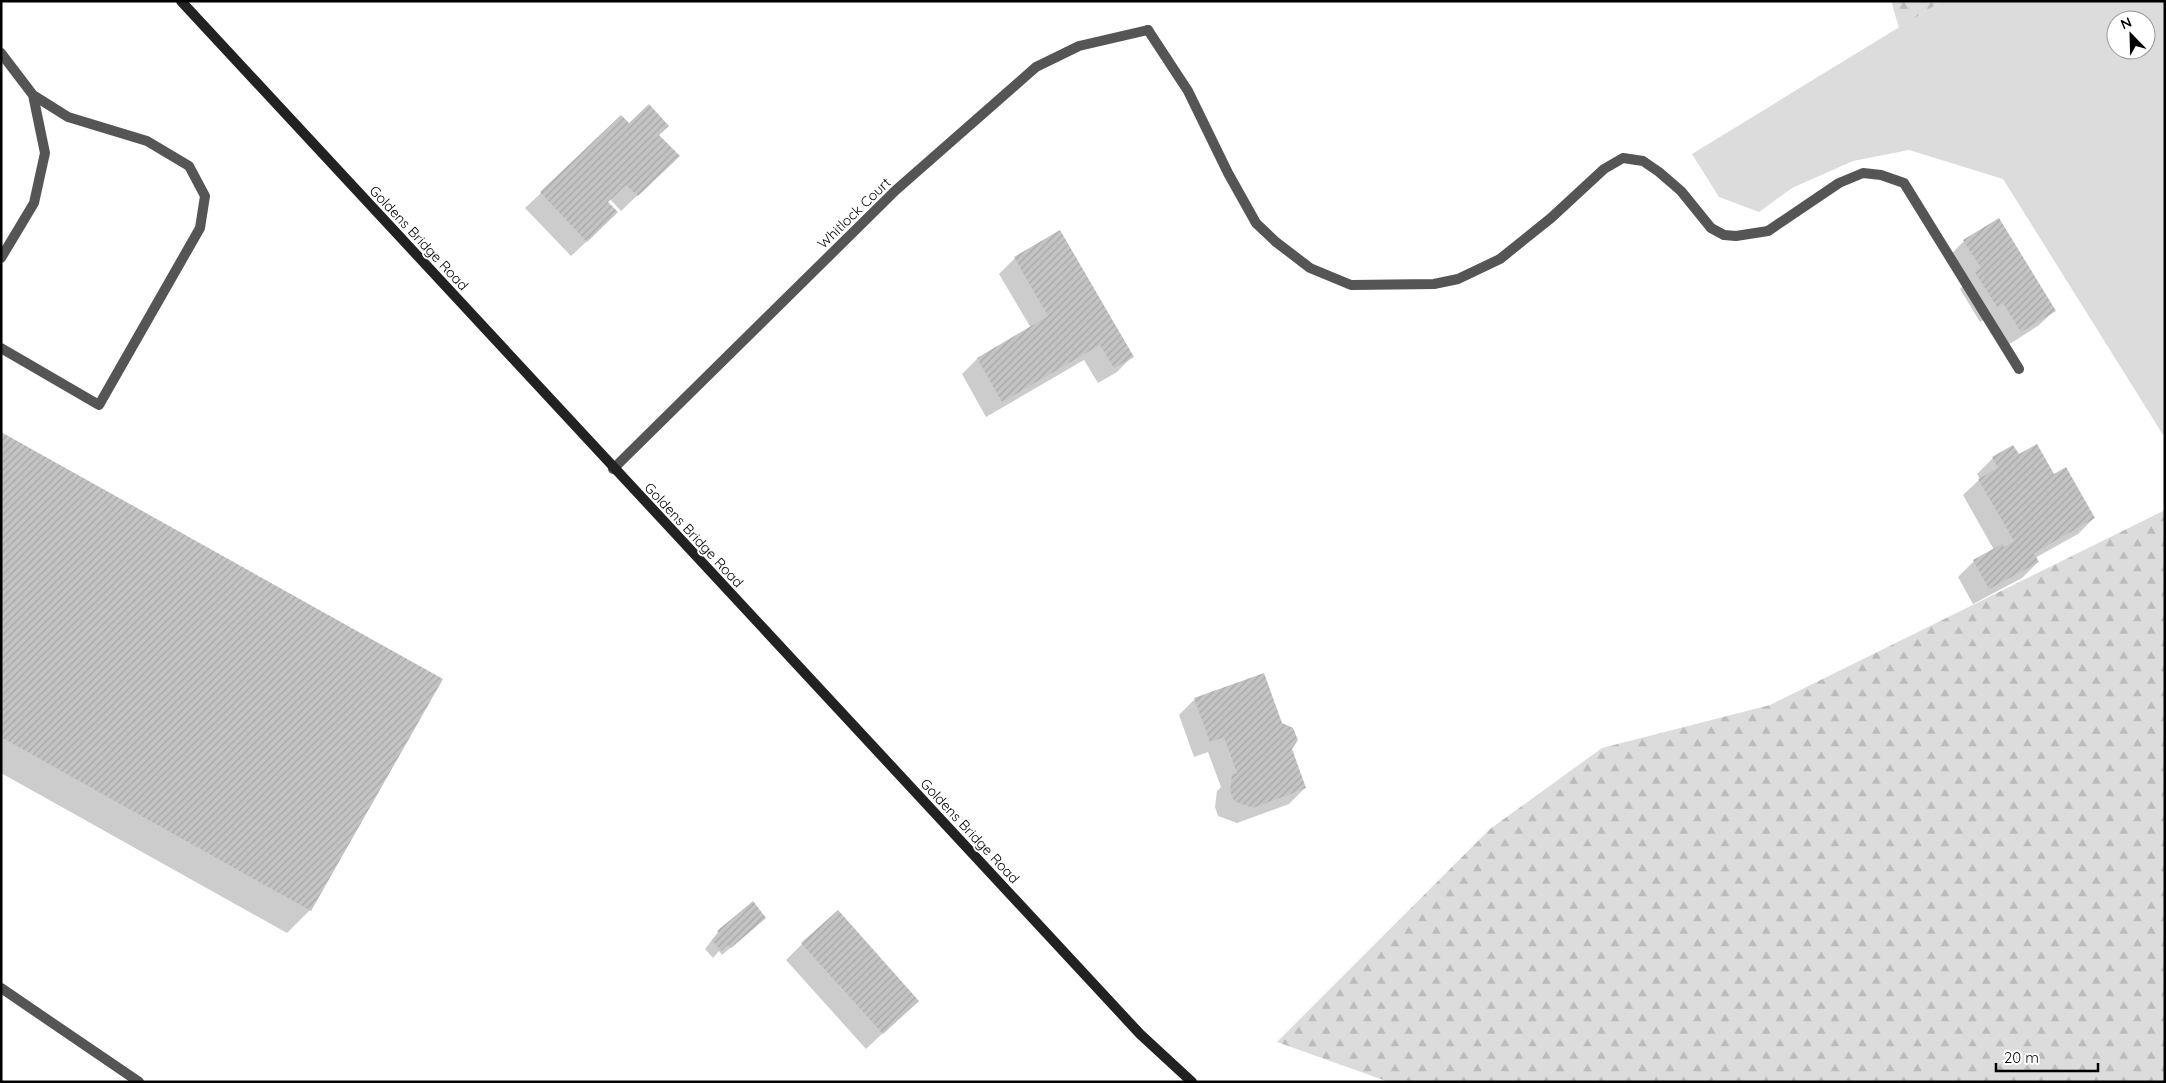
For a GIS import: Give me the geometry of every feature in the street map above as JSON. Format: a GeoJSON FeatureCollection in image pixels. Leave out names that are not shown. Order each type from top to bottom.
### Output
{"type":"FeatureCollection","features":[{"type":"Feature","properties":{"kind":"main road","name":"Goldens Bridge Road"},"geometry":{"type":"LineString","coordinates":[[181,1],[613,469],[1133,1027],[1192,1082]]}},
{"type":"Feature","properties":{"kind":"street","name":"Whitlock Court"},"geometry":{"type":"LineString","coordinates":[[613,469],[896,190],[1036,67],[1079,46],[1148,30],[1188,91],[1228,173],[1256,223],[1276,242],[1310,268],[1352,285],[1434,284],[1467,275],[1500,259],[1551,218],[1604,168],[1623,158],[1643,161],[1659,172],[1681,191],[1711,228],[1724,235],[1736,236],[1768,231],[1839,183],[1863,173],[1881,174],[1904,183],[2019,369]]}},
{"type":"Feature","properties":{"kind":"street"},"geometry":{"type":"LineString","coordinates":[[1,53],[33,95],[68,117],[147,141],[165,151],[189,166],[205,196],[200,228],[98,405],[1,348]]}},
{"type":"Feature","properties":{"kind":"street"},"geometry":{"type":"LineString","coordinates":[[1,258],[34,203],[45,153],[33,95]]}},
{"type":"Feature","properties":{"kind":"street"},"geometry":{"type":"LineString","coordinates":[[1,988],[140,1082]]}},
{"type":"Feature","properties":{"kind":"green space"},"geometry":{"type":"Polygon","coordinates":[[[1891,1],[1942,1],[1899,28],[1891,1]]]}},
{"type":"Feature","properties":{"kind":"green space"},"geometry":{"type":"Polygon","coordinates":[[[1942,1],[2165,1],[2165,438],[2003,179],[1909,150],[1853,161],[1792,188],[1759,212],[1719,197],[1692,154],[1942,1]]]}},
{"type":"Feature","properties":{"kind":"green space"},"geometry":{"type":"Polygon","coordinates":[[[2165,510],[2165,1082],[1389,1082],[1277,1042],[1490,829],[1602,748],[1770,705],[2165,510]]]}},
{"type":"Feature","properties":{"kind":"building"},"geometry":{"type":"Polygon","coordinates":[[[649,104],[669,126],[659,135],[680,156],[638,196],[626,185],[608,202],[618,212],[587,242],[540,192],[621,115],[629,123],[649,104]]]}},
{"type":"Feature","properties":{"kind":"building"},"geometry":{"type":"Polygon","coordinates":[[[1999,218],[2056,311],[2021,332],[2003,303],[1997,307],[1975,272],[1981,268],[1963,240],[1999,218]]]}},
{"type":"Feature","properties":{"kind":"building"},"geometry":{"type":"Polygon","coordinates":[[[1060,230],[1134,357],[1114,368],[1100,345],[1002,402],[977,358],[1048,316],[1014,257],[1060,230]]]}},
{"type":"Feature","properties":{"kind":"building"},"geometry":{"type":"Polygon","coordinates":[[[1,432],[443,679],[311,911],[1,737],[1,432]]]}},
{"type":"Feature","properties":{"kind":"building"},"geometry":{"type":"Polygon","coordinates":[[[2037,444],[2054,474],[2066,467],[2095,518],[2034,553],[2039,562],[1989,589],[1973,560],[2002,544],[2004,547],[2014,541],[1978,479],[1998,468],[1992,457],[2013,445],[2019,454],[2037,444]]]}},
{"type":"Feature","properties":{"kind":"building"},"geometry":{"type":"Polygon","coordinates":[[[1264,673],[1282,723],[1293,728],[1298,740],[1292,749],[1306,788],[1253,808],[1234,801],[1230,791],[1232,774],[1237,773],[1224,737],[1210,742],[1194,698],[1264,673]]]}},
{"type":"Feature","properties":{"kind":"building"},"geometry":{"type":"Polygon","coordinates":[[[753,901],[766,918],[731,948],[728,945],[721,951],[712,940],[719,933],[717,931],[753,901]]]}},
{"type":"Feature","properties":{"kind":"building"},"geometry":{"type":"Polygon","coordinates":[[[838,910],[919,1001],[883,1034],[801,943],[838,910]]]}}]}
